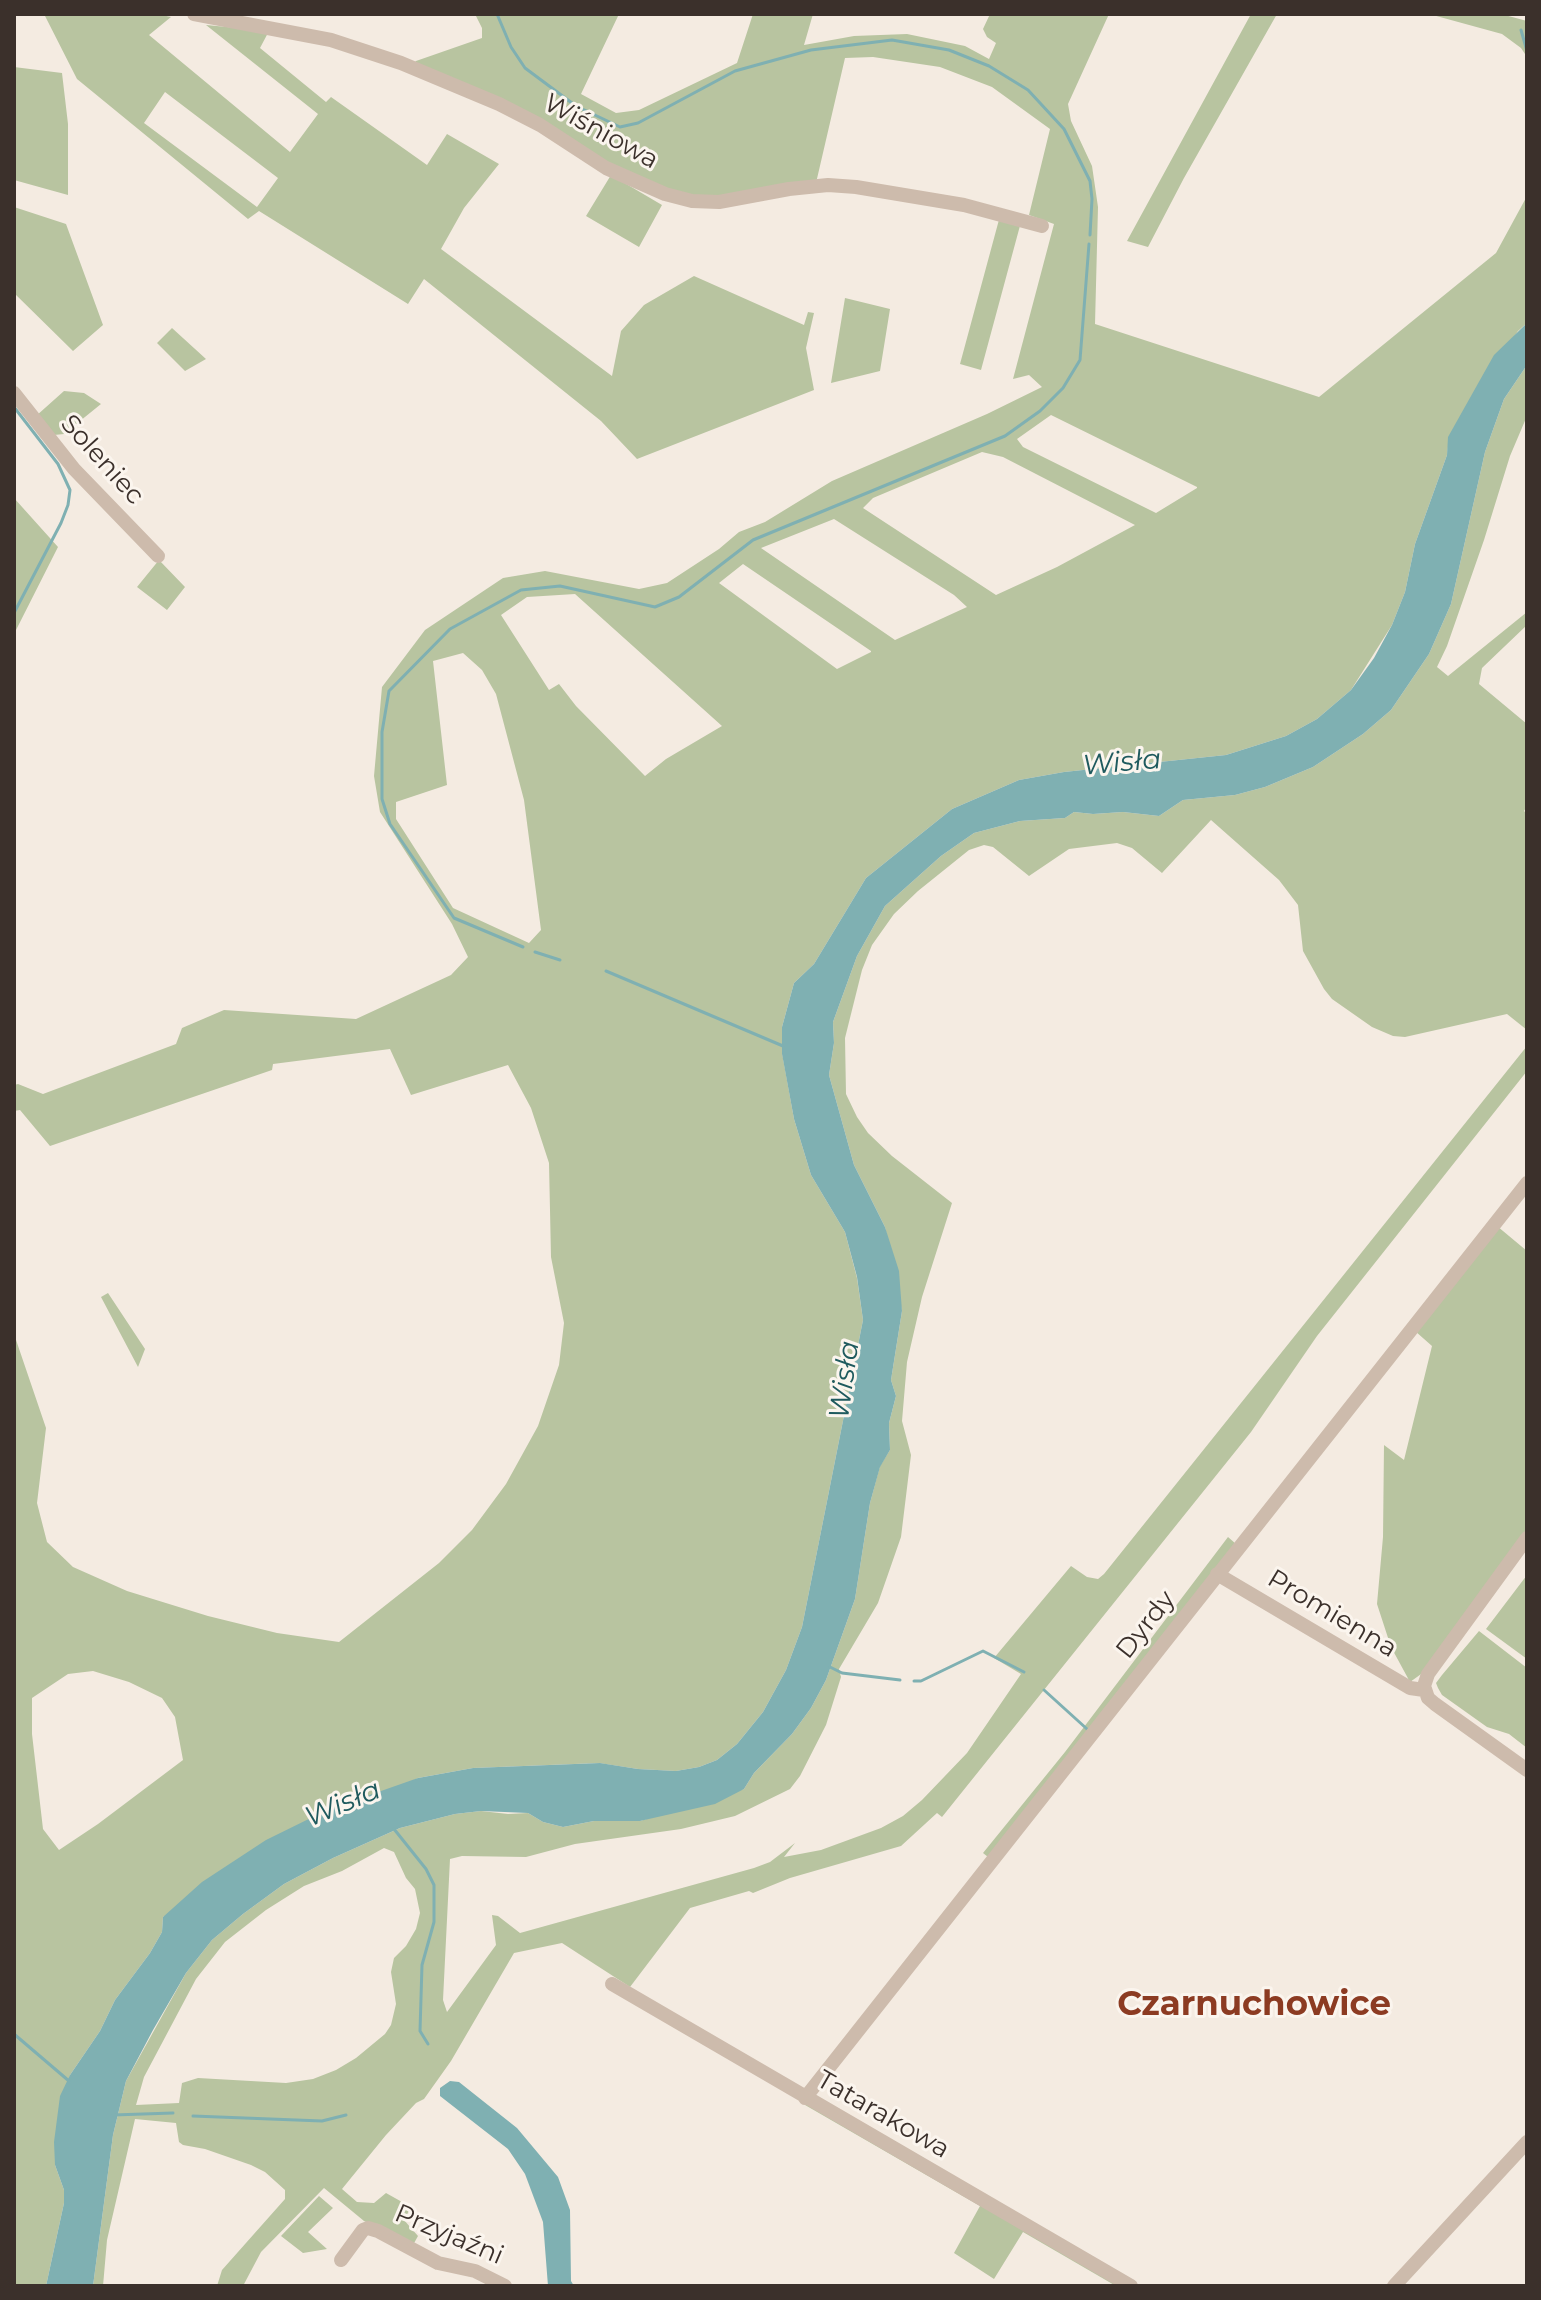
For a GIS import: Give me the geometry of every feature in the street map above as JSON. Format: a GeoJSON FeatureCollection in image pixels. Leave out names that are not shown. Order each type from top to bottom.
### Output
{"type":"FeatureCollection","features":[{"type":"Feature","properties":{"kind":"street","name":"Wiśniowa"},"geometry":{"type":"LineString","coordinates":[[194,14],[331,40],[401,63],[499,104],[640,185],[679,197],[719,202],[789,189],[828,185],[856,187],[964,205],[1042,226]]}},
{"type":"Feature","properties":{"kind":"street","name":"Soleniec"},"geometry":{"type":"LineString","coordinates":[[14,393],[73,467],[158,556]]}},
{"type":"Feature","properties":{"kind":"street","name":"Dyrdy"},"geometry":{"type":"LineString","coordinates":[[805,2098],[1527,1183]]}},
{"type":"Feature","properties":{"kind":"street"},"geometry":{"type":"LineString","coordinates":[[1527,1538],[1428,1674],[1424,1690],[1435,1704],[1527,1770]]}},
{"type":"Feature","properties":{"kind":"street","name":"Promienna"},"geometry":{"type":"LineString","coordinates":[[1217,1574],[1410,1688],[1424,1690]]}},
{"type":"Feature","properties":{"kind":"street","name":"Tatarakowa"},"geometry":{"type":"LineString","coordinates":[[612,1984],[1131,2286]]}},
{"type":"Feature","properties":{"kind":"street"},"geometry":{"type":"LineString","coordinates":[[1394,2286],[1527,2142]]}},
{"type":"Feature","properties":{"kind":"street","name":"Przyjaźni"},"geometry":{"type":"LineString","coordinates":[[341,2260],[363,2230],[368,2228],[438,2263],[475,2271],[505,2286]]}},
{"type":"Feature","properties":{"kind":"green space"},"geometry":{"type":"Polygon","coordinates":[[[44,14],[157,14],[171,17],[149,35],[290,152],[318,114],[206,25],[269,31],[260,48],[326,102],[331,97],[427,165],[447,134],[499,164],[464,208],[441,249],[612,376],[621,331],[644,305],[694,276],[804,325],[808,312],[814,313],[806,348],[814,390],[637,459],[601,421],[424,279],[408,304],[259,211],[248,219],[77,79],[44,14]],[[165,92],[144,123],[257,207],[278,178],[165,92]]]}},
{"type":"Feature","properties":{"kind":"green space"},"geometry":{"type":"Polygon","coordinates":[[[475,14],[619,14],[581,94],[616,113],[639,110],[737,63],[753,14],[813,14],[804,45],[854,36],[907,34],[965,46],[989,59],[996,43],[987,37],[983,29],[990,14],[1109,14],[1068,104],[1071,121],[1092,166],[1098,207],[1095,324],[1319,397],[1496,253],[1527,196],[1527,323],[1518,331],[1449,437],[1447,455],[1415,544],[1405,592],[1392,625],[1351,690],[1317,719],[1286,736],[1226,755],[1064,772],[1019,780],[952,809],[866,878],[814,964],[794,983],[782,1027],[782,1053],[794,1119],[811,1175],[845,1232],[857,1278],[863,1320],[802,1627],[786,1670],[763,1712],[737,1744],[717,1760],[699,1767],[676,1771],[599,1763],[473,1768],[418,1778],[163,1917],[162,1932],[150,1953],[115,2000],[100,2031],[70,2075],[55,2165],[64,2190],[64,2203],[46,2286],[14,2286],[14,1334],[46,1428],[37,1503],[47,1542],[73,1567],[127,1591],[208,1616],[277,1633],[339,1642],[439,1563],[472,1530],[506,1484],[538,1426],[559,1365],[564,1323],[551,1257],[549,1163],[531,1108],[508,1065],[411,1095],[390,1049],[273,1064],[272,1070],[50,1146],[20,1110],[14,1111],[14,1085],[43,1094],[176,1044],[182,1028],[224,1010],[356,1019],[451,975],[468,957],[452,924],[380,812],[374,776],[382,687],[425,630],[503,578],[545,571],[639,589],[667,583],[739,532],[765,522],[832,481],[1042,387],[1029,375],[1013,379],[1054,224],[1029,215],[1050,129],[992,87],[940,67],[873,57],[845,58],[816,183],[714,199],[669,193],[412,65],[482,38],[482,28],[475,14]],[[1051,415],[1017,439],[1023,447],[1156,513],[1197,488],[1051,415]],[[982,452],[873,498],[863,508],[996,595],[1057,567],[1135,525],[1003,457],[982,452]],[[834,519],[761,548],[895,640],[967,607],[954,595],[834,519]],[[743,564],[719,583],[837,669],[871,651],[743,564]],[[575,594],[527,597],[501,615],[549,690],[559,684],[576,706],[645,776],[666,759],[722,726],[575,594]],[[463,653],[433,661],[447,785],[396,802],[396,819],[453,908],[529,943],[541,930],[524,800],[496,694],[482,670],[463,653]],[[93,1671],[68,1674],[32,1698],[32,1734],[43,1829],[59,1850],[183,1760],[175,1717],[162,1698],[129,1682],[93,1671]]]}},
{"type":"Feature","properties":{"kind":"green space"},"geometry":{"type":"Polygon","coordinates":[[[1251,14],[1277,14],[1148,247],[1127,241],[1251,14]]]}},
{"type":"Feature","properties":{"kind":"green space"},"geometry":{"type":"Polygon","coordinates":[[[1429,14],[1501,14],[1527,21],[1527,57],[1521,48],[1502,34],[1429,14]]]}},
{"type":"Feature","properties":{"kind":"green space"},"geometry":{"type":"Polygon","coordinates":[[[14,67],[62,73],[68,124],[68,195],[14,180],[14,67]]]}},
{"type":"Feature","properties":{"kind":"green space"},"geometry":{"type":"Polygon","coordinates":[[[611,175],[662,205],[639,247],[586,216],[611,175]]]}},
{"type":"Feature","properties":{"kind":"green space"},"geometry":{"type":"Polygon","coordinates":[[[14,207],[66,224],[103,325],[73,351],[14,293],[14,207]]]}},
{"type":"Feature","properties":{"kind":"green space"},"geometry":{"type":"Polygon","coordinates":[[[1000,216],[1021,222],[981,370],[960,364],[1000,216]]]}},
{"type":"Feature","properties":{"kind":"green space"},"geometry":{"type":"Polygon","coordinates":[[[845,298],[890,309],[880,371],[831,383],[845,298]]]}},
{"type":"Feature","properties":{"kind":"green space"},"geometry":{"type":"Polygon","coordinates":[[[172,328],[206,359],[185,371],[157,343],[172,328]]]}},
{"type":"Feature","properties":{"kind":"green space"},"geometry":{"type":"Polygon","coordinates":[[[1527,365],[1527,416],[1510,456],[1484,540],[1437,667],[1448,676],[1527,612],[1527,625],[1482,668],[1479,684],[1527,724],[1527,806],[1524,811],[1527,814],[1527,1030],[1507,1014],[1405,1037],[1393,1036],[1372,1027],[1332,999],[1324,989],[1303,951],[1298,905],[1279,880],[1211,820],[1162,873],[1132,848],[1117,843],[1069,849],[1029,876],[993,847],[984,845],[969,850],[918,891],[894,914],[872,945],[862,970],[845,1038],[846,1094],[857,1117],[868,1133],[892,1156],[952,1203],[922,1297],[907,1362],[902,1421],[911,1455],[901,1537],[878,1603],[839,1669],[841,1677],[826,1725],[790,1789],[735,1816],[681,1829],[575,1844],[526,1857],[462,1856],[450,1859],[443,2000],[447,2012],[496,1945],[492,1915],[498,1916],[520,1933],[754,1868],[770,1862],[795,1843],[784,1857],[821,1850],[881,1828],[903,1816],[922,1800],[967,1753],[1021,1674],[994,1658],[1071,1566],[1087,1577],[1098,1579],[1104,1574],[1527,1046],[1527,1071],[1317,1336],[1251,1432],[942,1817],[937,1813],[901,1846],[790,1878],[753,1893],[749,1891],[690,1908],[630,1987],[562,1943],[514,1953],[451,2061],[424,2099],[416,2103],[386,2135],[342,2189],[357,2202],[374,2203],[386,2193],[411,2207],[404,2220],[418,2236],[413,2245],[364,2221],[324,2188],[261,2252],[243,2286],[217,2286],[222,2270],[285,2199],[285,2190],[265,2172],[251,2165],[183,2145],[179,2142],[176,2123],[135,2119],[107,2240],[103,2286],[93,2286],[113,2135],[126,2081],[186,1973],[212,1940],[243,1914],[284,1884],[333,1858],[400,1828],[455,1814],[481,1811],[528,1813],[543,1822],[563,1827],[594,1821],[640,1821],[744,1789],[754,1773],[792,1734],[826,1680],[855,1599],[870,1503],[880,1466],[890,1450],[889,1423],[896,1396],[891,1380],[902,1311],[885,1227],[854,1165],[829,1075],[834,1043],[833,1022],[857,956],[885,906],[941,856],[974,833],[1020,821],[1065,818],[1074,812],[1159,816],[1183,800],[1235,795],[1265,787],[1313,767],[1363,734],[1391,710],[1429,654],[1451,604],[1485,452],[1504,399],[1527,365]],[[384,1848],[342,1871],[304,1886],[225,1942],[196,1979],[144,2077],[136,2105],[179,2103],[182,2083],[198,2078],[286,2083],[313,2079],[356,2058],[385,2034],[391,2025],[396,2004],[391,1972],[394,1958],[416,1929],[420,1913],[415,1889],[394,1852],[384,1848]]]}},
{"type":"Feature","properties":{"kind":"green space"},"geometry":{"type":"Polygon","coordinates":[[[64,391],[84,393],[101,404],[64,434],[54,435],[36,416],[64,391]]]}},
{"type":"Feature","properties":{"kind":"green space"},"geometry":{"type":"Polygon","coordinates":[[[14,498],[58,547],[14,634],[14,498]]]}},
{"type":"Feature","properties":{"kind":"green space"},"geometry":{"type":"Polygon","coordinates":[[[159,560],[185,587],[167,610],[137,587],[159,560]]]}},
{"type":"Feature","properties":{"kind":"green space"},"geometry":{"type":"Polygon","coordinates":[[[1497,1226],[1527,1251],[1527,1529],[1424,1672],[1410,1682],[1391,1647],[1377,1604],[1383,1537],[1384,1445],[1404,1460],[1432,1346],[1415,1331],[1497,1226]]]}},
{"type":"Feature","properties":{"kind":"green space"},"geometry":{"type":"Polygon","coordinates":[[[108,1293],[145,1349],[138,1367],[101,1297],[108,1293]]]}},
{"type":"Feature","properties":{"kind":"green space"},"geometry":{"type":"Polygon","coordinates":[[[1228,1537],[1236,1544],[988,1857],[983,1853],[1065,1752],[1228,1537]]]}},
{"type":"Feature","properties":{"kind":"green space"},"geometry":{"type":"Polygon","coordinates":[[[1527,1575],[1527,1659],[1486,1629],[1527,1575]]]}},
{"type":"Feature","properties":{"kind":"green space"},"geometry":{"type":"Polygon","coordinates":[[[1479,1631],[1527,1668],[1527,1748],[1509,1734],[1487,1727],[1442,1695],[1438,1688],[1436,1683],[1479,1631]]]}},
{"type":"Feature","properties":{"kind":"green space"},"geometry":{"type":"Polygon","coordinates":[[[807,2102],[1126,2286],[1116,2286],[1023,2232],[994,2279],[954,2253],[980,2206],[805,2105],[807,2102]]]}},
{"type":"Feature","properties":{"kind":"green space"},"geometry":{"type":"Polygon","coordinates":[[[319,2196],[333,2208],[308,2232],[327,2249],[303,2253],[281,2236],[319,2196]]]}},
{"type":"Feature","properties":{"kind":"water"},"geometry":{"type":"Polygon","coordinates":[[[1527,323],[1527,365],[1504,399],[1485,452],[1451,604],[1429,654],[1391,710],[1363,734],[1313,767],[1265,787],[1235,795],[1183,800],[1159,816],[1074,812],[1065,818],[1020,821],[974,833],[941,856],[885,906],[857,956],[833,1022],[834,1043],[829,1075],[854,1165],[885,1227],[899,1271],[902,1311],[891,1380],[896,1396],[889,1423],[890,1450],[880,1467],[870,1503],[855,1599],[826,1680],[792,1734],[754,1773],[744,1789],[715,1804],[640,1821],[594,1821],[563,1827],[543,1822],[528,1813],[481,1811],[455,1814],[400,1828],[333,1858],[284,1884],[243,1914],[212,1940],[186,1973],[126,2081],[113,2135],[93,2286],[46,2286],[64,2203],[64,2190],[55,2165],[54,2142],[60,2096],[115,2000],[150,1953],[162,1932],[163,1917],[202,1882],[266,1840],[327,1810],[418,1778],[473,1768],[600,1763],[676,1771],[699,1767],[717,1760],[737,1744],[763,1712],[786,1670],[802,1627],[863,1320],[857,1277],[845,1232],[811,1175],[794,1119],[782,1054],[782,1027],[794,983],[814,964],[866,878],[952,809],[1019,780],[1064,772],[1226,755],[1286,736],[1317,719],[1351,690],[1374,658],[1405,592],[1415,544],[1447,455],[1448,437],[1494,355],[1527,323]]]}},
{"type":"Feature","properties":{"kind":"water"},"geometry":{"type":"Polygon","coordinates":[[[450,2081],[459,2082],[517,2128],[558,2177],[570,2210],[571,2281],[574,2286],[548,2286],[543,2222],[525,2174],[508,2149],[440,2096],[440,2088],[450,2081]]]}},
{"type":"Feature","properties":{"kind":"waterway"},"geometry":{"type":"LineString","coordinates":[[497,14],[511,47],[525,68],[576,106],[620,127],[638,123],[735,71],[811,50],[892,40],[949,50],[989,66],[1028,90],[1064,129],[1090,181],[1090,235]]}},
{"type":"Feature","properties":{"kind":"waterway"},"geometry":{"type":"LineString","coordinates":[[1521,30],[1527,51]]}},
{"type":"Feature","properties":{"kind":"waterway"},"geometry":{"type":"LineString","coordinates":[[523,947],[454,918],[390,824],[382,799],[382,732],[389,691],[450,629],[521,590],[560,586],[655,607],[679,597],[753,540],[1005,436],[1040,411],[1063,388],[1080,360],[1089,244]]}},
{"type":"Feature","properties":{"kind":"waterway"},"geometry":{"type":"LineString","coordinates":[[14,407],[58,464],[70,490],[61,523],[14,613]]}},
{"type":"Feature","properties":{"kind":"waterway"},"geometry":{"type":"LineString","coordinates":[[535,952],[560,960]]}},
{"type":"Feature","properties":{"kind":"waterway"},"geometry":{"type":"LineString","coordinates":[[606,971],[783,1046]]}},
{"type":"Feature","properties":{"kind":"waterway"},"geometry":{"type":"LineString","coordinates":[[914,1681],[921,1681],[983,1651],[1024,1672]]}},
{"type":"Feature","properties":{"kind":"waterway"},"geometry":{"type":"LineString","coordinates":[[830,1667],[842,1673],[900,1680]]}},
{"type":"Feature","properties":{"kind":"waterway"},"geometry":{"type":"LineString","coordinates":[[1044,1690],[1087,1729]]}},
{"type":"Feature","properties":{"kind":"waterway"},"geometry":{"type":"LineString","coordinates":[[394,1829],[426,1869],[434,1885],[434,1922],[422,1965],[420,2031],[428,2044]]}},
{"type":"Feature","properties":{"kind":"waterway"},"geometry":{"type":"LineString","coordinates":[[14,2034],[69,2081]]}},
{"type":"Feature","properties":{"kind":"waterway"},"geometry":{"type":"LineString","coordinates":[[113,2115],[173,2113]]}},
{"type":"Feature","properties":{"kind":"waterway"},"geometry":{"type":"LineString","coordinates":[[193,2116],[322,2121],[346,2115]]}},
{"type":"Feature","properties":{"kind":"district","name":"Czarnuchowice"},"geometry":{"type":"Point","coordinates":[1254,2005]}},
{"type":"Feature","properties":{"kind":"water label","name":"Wisła"},"geometry":{"type":"Point","coordinates":[1122,763]}},
{"type":"Feature","properties":{"kind":"water label","name":"Wisła"},"geometry":{"type":"Point","coordinates":[845,1380]}},
{"type":"Feature","properties":{"kind":"water label","name":"Wisła"},"geometry":{"type":"Point","coordinates":[343,1804]}}]}
